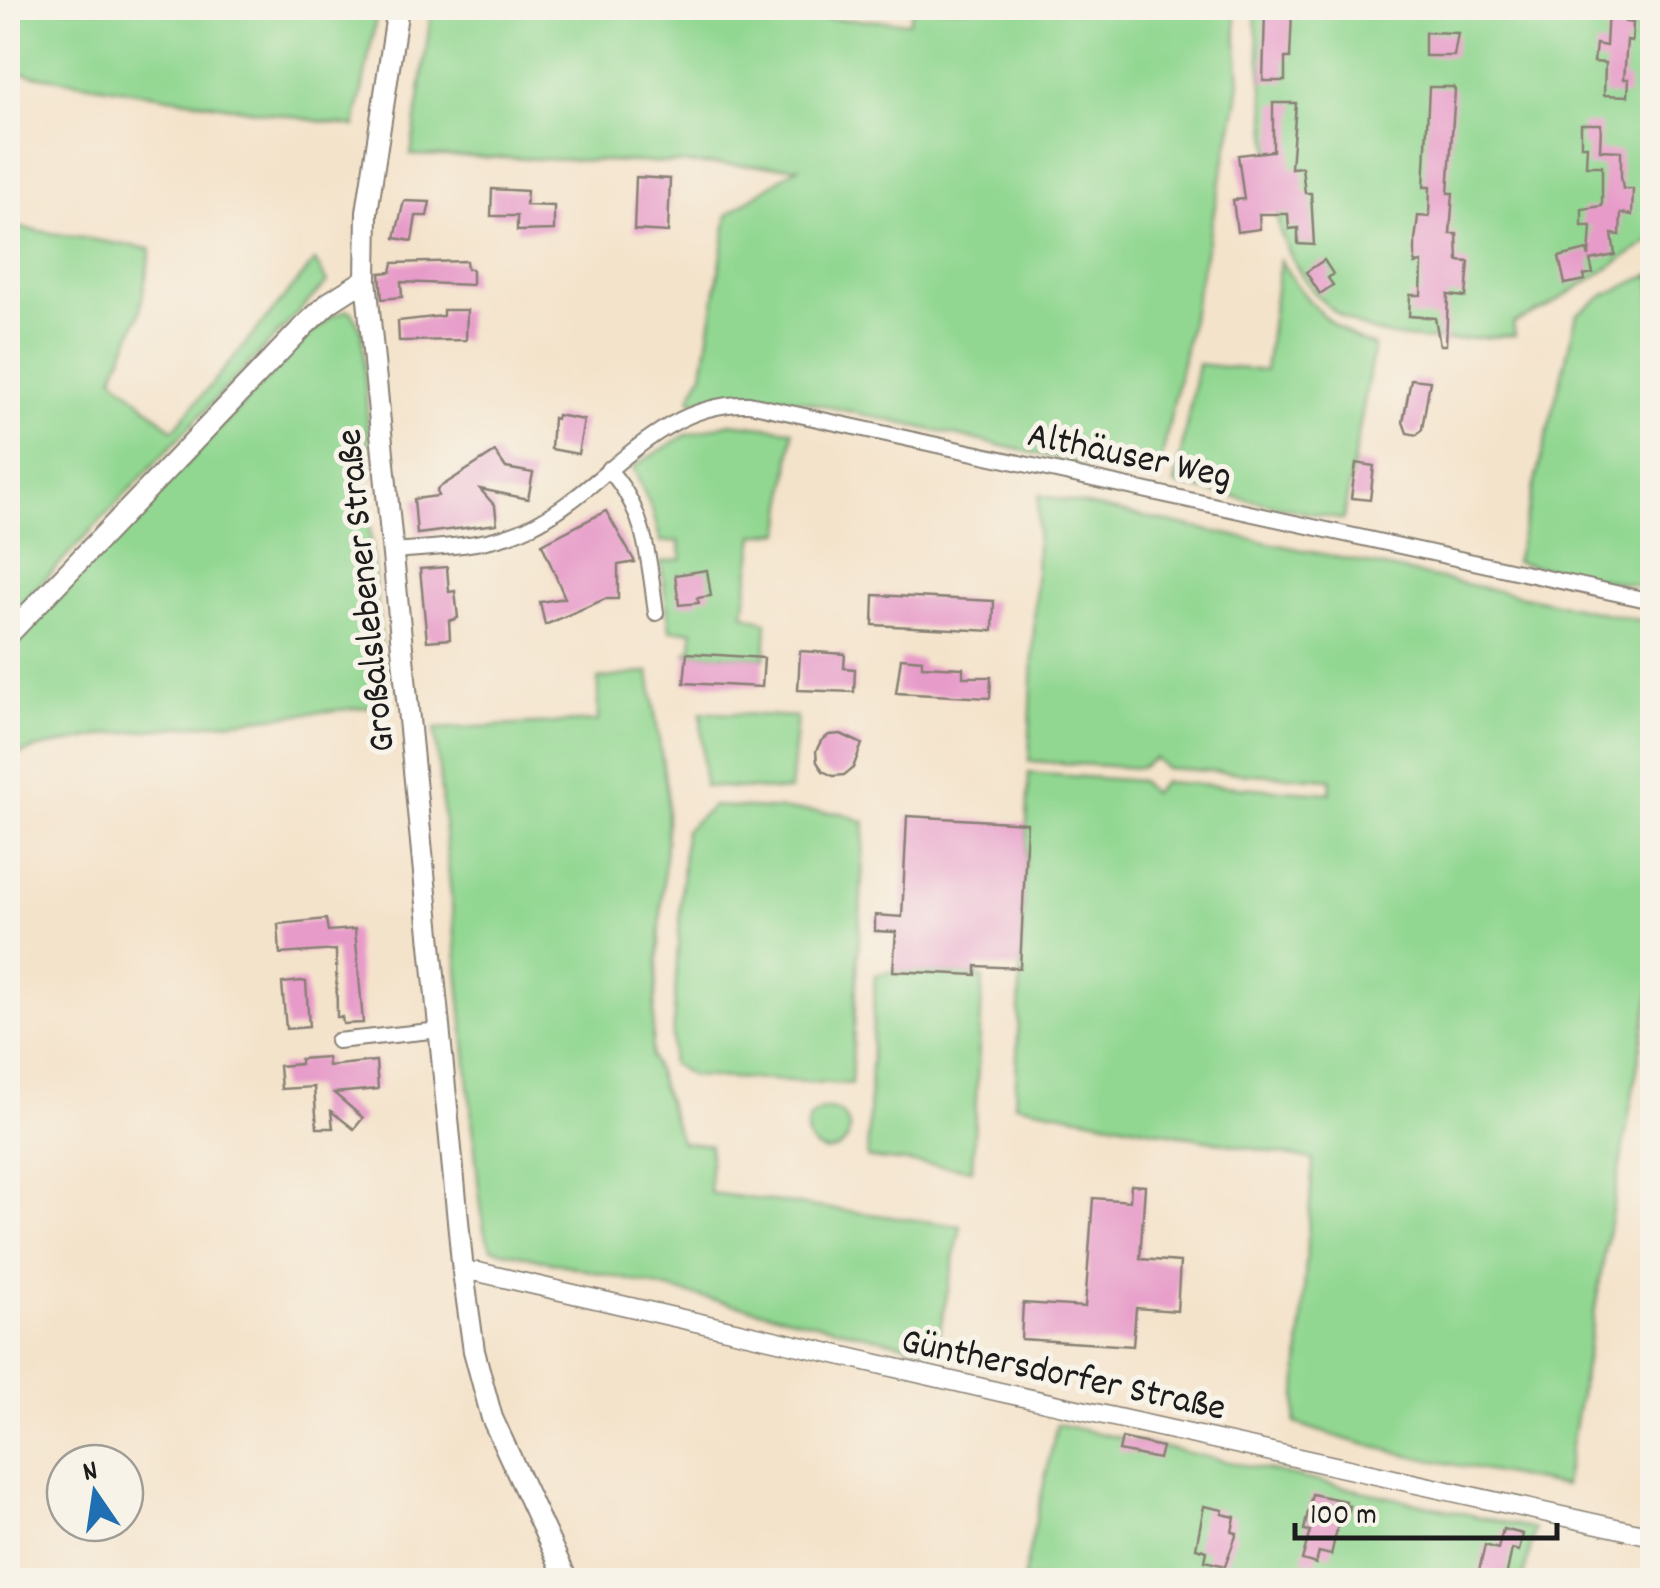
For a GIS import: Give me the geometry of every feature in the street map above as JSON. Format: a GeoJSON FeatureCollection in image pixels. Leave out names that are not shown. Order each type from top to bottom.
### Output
{"type":"FeatureCollection","features":[{"type":"Feature","properties":{"kind":"main road","name":"Großalslebener Straße"},"geometry":{"type":"LineString","coordinates":[[398,8],[368,212],[366,279],[462,1272],[474,1351],[492,1418],[567,1580]]}},
{"type":"Feature","properties":{"kind":"main road"},"geometry":{"type":"LineString","coordinates":[[8,636],[304,326],[330,302],[366,279]]}},
{"type":"Feature","properties":{"kind":"street","name":"Althäuser Weg"},"geometry":{"type":"LineString","coordinates":[[394,551],[469,545],[517,532],[549,515],[638,445],[682,418],[712,406],[749,404],[1652,602]]}},
{"type":"Feature","properties":{"kind":"street"},"geometry":{"type":"LineString","coordinates":[[608,469],[628,492],[639,518],[656,614]]}},
{"type":"Feature","properties":{"kind":"street"},"geometry":{"type":"LineString","coordinates":[[337,1041],[440,1030]]}},
{"type":"Feature","properties":{"kind":"street","name":"Günthersdorfer Straße"},"geometry":{"type":"LineString","coordinates":[[462,1272],[478,1272],[942,1380],[1652,1536]]}},
{"type":"Feature","properties":{"kind":"green space"},"geometry":{"type":"Polygon","coordinates":[[[8,8],[378,8],[355,127],[8,71],[8,8]]]}},
{"type":"Feature","properties":{"kind":"green space"},"geometry":{"type":"Polygon","coordinates":[[[432,8],[547,8],[909,22],[914,8],[1234,8],[1240,82],[1237,103],[1157,481],[804,401],[736,392],[692,401],[703,373],[728,214],[798,167],[411,155],[432,8]]]}},
{"type":"Feature","properties":{"kind":"green space"},"geometry":{"type":"Polygon","coordinates":[[[1254,8],[1652,8],[1652,240],[1546,308],[1513,323],[1515,335],[1404,338],[1373,331],[1345,318],[1320,298],[1298,269],[1279,229],[1254,8]]]}},
{"type":"Feature","properties":{"kind":"green space"},"geometry":{"type":"Polygon","coordinates":[[[8,226],[151,249],[139,316],[113,377],[173,430],[315,261],[327,282],[8,618],[8,226]]]}},
{"type":"Feature","properties":{"kind":"green space"},"geometry":{"type":"Polygon","coordinates":[[[1280,260],[1320,312],[1344,332],[1374,346],[1343,520],[1175,484],[1198,364],[1265,371],[1280,260]]]}},
{"type":"Feature","properties":{"kind":"green space"},"geometry":{"type":"Polygon","coordinates":[[[1652,274],[1652,589],[1515,562],[1577,314],[1607,294],[1652,274]]]}},
{"type":"Feature","properties":{"kind":"green space"},"geometry":{"type":"Polygon","coordinates":[[[347,310],[362,331],[371,477],[365,479],[387,705],[111,734],[8,758],[8,651],[303,341],[332,316],[347,310]]]}},
{"type":"Feature","properties":{"kind":"green space"},"geometry":{"type":"Polygon","coordinates":[[[730,423],[793,430],[782,532],[755,535],[744,614],[767,622],[765,658],[687,653],[692,648],[693,631],[670,630],[661,562],[682,559],[679,541],[661,542],[633,467],[684,436],[730,423]]]}},
{"type":"Feature","properties":{"kind":"green space"},"geometry":{"type":"Polygon","coordinates":[[[1039,495],[1652,623],[1652,983],[1564,1486],[1394,1452],[1295,1423],[1313,1160],[1015,1104],[1029,773],[1140,781],[1152,793],[1164,782],[1330,793],[1331,779],[1165,768],[1155,758],[1140,768],[1029,761],[1039,495]]]}},
{"type":"Feature","properties":{"kind":"green space"},"geometry":{"type":"Polygon","coordinates":[[[649,672],[667,793],[651,1056],[681,1142],[710,1145],[710,1193],[961,1226],[937,1344],[930,1350],[491,1248],[484,1230],[479,1190],[435,729],[598,721],[598,679],[649,672]]]}},
{"type":"Feature","properties":{"kind":"green space"},"geometry":{"type":"Polygon","coordinates":[[[701,712],[797,717],[790,791],[704,786],[701,712]]]}},
{"type":"Feature","properties":{"kind":"green space"},"geometry":{"type":"Polygon","coordinates":[[[713,806],[842,813],[865,822],[851,1084],[691,1076],[671,1063],[685,830],[713,806]]]}},
{"type":"Feature","properties":{"kind":"green space"},"geometry":{"type":"Polygon","coordinates":[[[893,971],[976,975],[983,979],[972,1169],[867,1158],[875,975],[893,971]]]}},
{"type":"Feature","properties":{"kind":"green space"},"geometry":{"type":"Polygon","coordinates":[[[828,1109],[843,1115],[849,1130],[843,1145],[828,1151],[813,1145],[807,1130],[813,1115],[828,1109]]]}},
{"type":"Feature","properties":{"kind":"green space"},"geometry":{"type":"Polygon","coordinates":[[[1057,1424],[1535,1529],[1523,1580],[1023,1580],[1057,1424]]]}},
{"type":"Feature","properties":{"kind":"building"},"geometry":{"type":"Polygon","coordinates":[[[1608,8],[1626,8],[1625,22],[1633,23],[1632,41],[1627,40],[1624,79],[1629,79],[1628,96],[1604,95],[1605,63],[1594,62],[1596,44],[1606,46],[1608,8]]]}},
{"type":"Feature","properties":{"kind":"building"},"geometry":{"type":"Polygon","coordinates":[[[1265,11],[1292,12],[1285,81],[1263,81],[1265,11]]]}},
{"type":"Feature","properties":{"kind":"building"},"geometry":{"type":"Polygon","coordinates":[[[1425,32],[1458,33],[1454,56],[1425,56],[1425,32]]]}},
{"type":"Feature","properties":{"kind":"building"},"geometry":{"type":"Polygon","coordinates":[[[1429,87],[1455,90],[1448,193],[1453,193],[1450,234],[1457,234],[1458,261],[1469,262],[1466,297],[1448,295],[1446,345],[1440,345],[1435,318],[1409,316],[1410,295],[1421,295],[1422,263],[1415,264],[1418,216],[1429,217],[1430,187],[1424,187],[1429,87]]]}},
{"type":"Feature","properties":{"kind":"building"},"geometry":{"type":"Polygon","coordinates":[[[1273,103],[1296,103],[1291,168],[1302,167],[1305,193],[1311,193],[1314,245],[1298,244],[1298,228],[1289,229],[1288,214],[1259,214],[1260,229],[1237,232],[1233,200],[1244,199],[1238,155],[1273,151],[1273,103]]]}},
{"type":"Feature","properties":{"kind":"building"},"geometry":{"type":"Polygon","coordinates":[[[1581,124],[1601,124],[1600,150],[1621,151],[1623,189],[1633,189],[1632,215],[1621,213],[1620,235],[1612,234],[1615,255],[1590,260],[1593,273],[1584,275],[1585,280],[1565,284],[1559,257],[1587,250],[1589,257],[1591,226],[1582,226],[1582,209],[1602,206],[1602,166],[1586,166],[1587,146],[1581,146],[1581,124]]]}},
{"type":"Feature","properties":{"kind":"building"},"geometry":{"type":"Polygon","coordinates":[[[636,177],[670,179],[668,232],[634,230],[636,177]]]}},
{"type":"Feature","properties":{"kind":"building"},"geometry":{"type":"Polygon","coordinates":[[[492,189],[527,191],[526,205],[554,206],[554,230],[517,231],[517,216],[491,216],[492,189]]]}},
{"type":"Feature","properties":{"kind":"building"},"geometry":{"type":"Polygon","coordinates":[[[404,201],[430,202],[427,216],[416,216],[412,241],[395,238],[404,201]]]}},
{"type":"Feature","properties":{"kind":"building"},"geometry":{"type":"Polygon","coordinates":[[[1324,260],[1333,274],[1328,278],[1333,285],[1320,294],[1306,272],[1324,260]]]}},
{"type":"Feature","properties":{"kind":"building"},"geometry":{"type":"Polygon","coordinates":[[[466,261],[467,269],[472,269],[472,285],[401,282],[402,297],[382,299],[380,273],[391,272],[393,263],[466,261]]]}},
{"type":"Feature","properties":{"kind":"building"},"geometry":{"type":"Polygon","coordinates":[[[443,310],[467,310],[466,340],[399,341],[398,321],[443,316],[443,310]]]}},
{"type":"Feature","properties":{"kind":"building"},"geometry":{"type":"Polygon","coordinates":[[[1411,379],[1430,381],[1422,429],[1417,435],[1407,433],[1403,422],[1411,379]]]}},
{"type":"Feature","properties":{"kind":"building"},"geometry":{"type":"Polygon","coordinates":[[[557,415],[584,420],[578,454],[551,449],[553,418],[557,415]]]}},
{"type":"Feature","properties":{"kind":"building"},"geometry":{"type":"Polygon","coordinates":[[[495,452],[506,468],[533,473],[528,499],[480,489],[495,506],[497,524],[417,534],[414,499],[438,496],[437,489],[495,452]]]}},
{"type":"Feature","properties":{"kind":"building"},"geometry":{"type":"Polygon","coordinates":[[[1356,463],[1374,466],[1370,500],[1351,498],[1356,463]]]}},
{"type":"Feature","properties":{"kind":"building"},"geometry":{"type":"Polygon","coordinates":[[[606,511],[635,562],[618,565],[618,599],[605,599],[545,625],[540,602],[565,598],[542,544],[606,511]]]}},
{"type":"Feature","properties":{"kind":"building"},"geometry":{"type":"Polygon","coordinates":[[[447,567],[449,592],[455,591],[458,618],[449,621],[450,639],[427,641],[420,569],[447,567]]]}},
{"type":"Feature","properties":{"kind":"building"},"geometry":{"type":"Polygon","coordinates":[[[707,570],[711,596],[697,598],[699,603],[679,605],[675,575],[707,570]]]}},
{"type":"Feature","properties":{"kind":"building"},"geometry":{"type":"Polygon","coordinates":[[[874,595],[994,601],[993,631],[873,625],[874,595]]]}},
{"type":"Feature","properties":{"kind":"building"},"geometry":{"type":"Polygon","coordinates":[[[800,651],[845,654],[844,668],[855,669],[854,692],[798,690],[800,651]]]}},
{"type":"Feature","properties":{"kind":"building"},"geometry":{"type":"Polygon","coordinates":[[[687,653],[764,658],[762,687],[684,683],[687,653]]]}},
{"type":"Feature","properties":{"kind":"building"},"geometry":{"type":"Polygon","coordinates":[[[901,658],[922,660],[922,666],[963,668],[963,677],[991,677],[990,698],[896,693],[901,658]]]}},
{"type":"Feature","properties":{"kind":"building"},"geometry":{"type":"Polygon","coordinates":[[[841,734],[862,744],[853,768],[844,775],[833,776],[823,771],[816,751],[829,735],[841,734]]]}},
{"type":"Feature","properties":{"kind":"building"},"geometry":{"type":"Polygon","coordinates":[[[907,816],[1027,823],[1020,968],[976,966],[976,975],[893,971],[896,932],[875,931],[875,915],[902,917],[907,816]]]}},
{"type":"Feature","properties":{"kind":"building"},"geometry":{"type":"Polygon","coordinates":[[[326,919],[328,931],[355,929],[363,1023],[343,1024],[342,1017],[337,1017],[336,950],[280,954],[278,924],[326,919]]]}},
{"type":"Feature","properties":{"kind":"building"},"geometry":{"type":"Polygon","coordinates":[[[306,982],[309,1027],[286,1029],[282,983],[306,982]]]}},
{"type":"Feature","properties":{"kind":"building"},"geometry":{"type":"Polygon","coordinates":[[[327,1057],[328,1066],[376,1061],[378,1089],[334,1093],[363,1118],[354,1129],[331,1111],[333,1128],[317,1128],[314,1087],[281,1089],[279,1066],[300,1064],[300,1059],[327,1057]]]}},
{"type":"Feature","properties":{"kind":"building"},"geometry":{"type":"Polygon","coordinates":[[[1131,1185],[1145,1186],[1140,1259],[1180,1262],[1177,1311],[1136,1308],[1133,1346],[1021,1339],[1023,1303],[1085,1307],[1093,1198],[1130,1201],[1131,1185]]]}},
{"type":"Feature","properties":{"kind":"building"},"geometry":{"type":"Polygon","coordinates":[[[1122,1438],[1162,1447],[1159,1459],[1119,1451],[1122,1438]]]}},
{"type":"Feature","properties":{"kind":"building"},"geometry":{"type":"Polygon","coordinates":[[[1312,1494],[1346,1501],[1345,1505],[1350,1506],[1347,1518],[1340,1517],[1331,1555],[1319,1552],[1316,1564],[1302,1560],[1310,1531],[1304,1530],[1312,1494]]]}},
{"type":"Feature","properties":{"kind":"building"},"geometry":{"type":"Polygon","coordinates":[[[1204,1506],[1235,1517],[1232,1532],[1237,1533],[1225,1566],[1205,1561],[1207,1551],[1196,1548],[1204,1506]]]}},
{"type":"Feature","properties":{"kind":"building"},"geometry":{"type":"Polygon","coordinates":[[[1503,1529],[1523,1534],[1519,1551],[1512,1549],[1506,1577],[1479,1571],[1485,1545],[1498,1549],[1503,1529]]]}}]}
